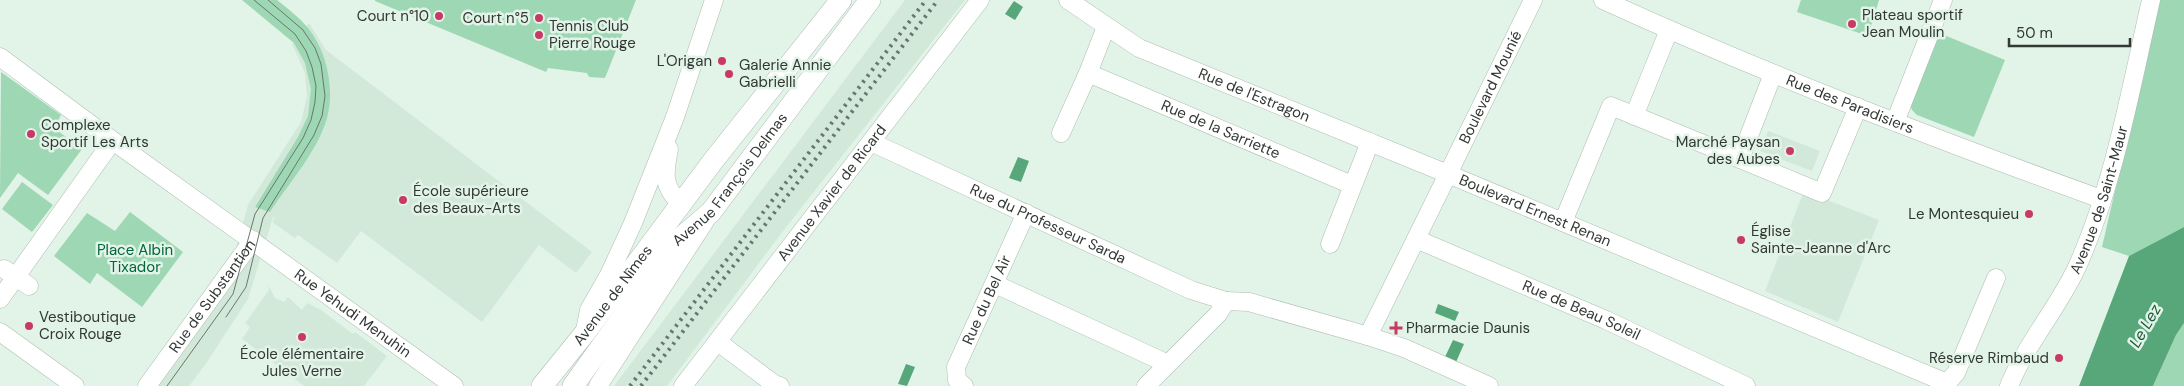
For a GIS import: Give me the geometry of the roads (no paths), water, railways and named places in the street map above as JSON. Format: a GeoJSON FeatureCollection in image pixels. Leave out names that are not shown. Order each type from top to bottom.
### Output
{"type":"FeatureCollection","features":[{"type":"Feature","properties":{"kind":"main road","name":"Avenue François Delmas"},"geometry":{"type":"LineString","coordinates":[[677,241],[681,204],[841,0]]}},
{"type":"Feature","properties":{"kind":"main road","name":"Avenue François Delmas"},"geometry":{"type":"LineString","coordinates":[[677,241],[711,212],[870,0]]}},
{"type":"Feature","properties":{"kind":"main road","name":"Avenue de Nîmes"},"geometry":{"type":"LineString","coordinates":[[542,386],[584,334],[681,204]]}},
{"type":"Feature","properties":{"kind":"main road","name":"Avenue de Nîmes"},"geometry":{"type":"LineString","coordinates":[[583,383],[677,241]]}},
{"type":"Feature","properties":{"kind":"street"},"geometry":{"type":"LineString","coordinates":[[584,334],[589,310],[609,275],[633,223],[675,117],[714,0]]}},
{"type":"Feature","properties":{"kind":"street","name":"Avenue Xavier de Ricard"},"geometry":{"type":"LineString","coordinates":[[683,386],[980,0]]}},
{"type":"Feature","properties":{"kind":"street","name":"Rue de l'Estragon"},"geometry":{"type":"LineString","coordinates":[[1068,0],[1139,48],[1448,174]]}},
{"type":"Feature","properties":{"kind":"street","name":"Boulevard Mounié"},"geometry":{"type":"LineString","coordinates":[[1448,174],[1532,0]]}},
{"type":"Feature","properties":{"kind":"street","name":"Rue des Paradisiers"},"geometry":{"type":"LineString","coordinates":[[1602,0],[1773,74],[1895,122],[2101,198]]}},
{"type":"Feature","properties":{"kind":"street"},"geometry":{"type":"LineString","coordinates":[[1895,122],[1943,0]]}},
{"type":"Feature","properties":{"kind":"street","name":"Avenue de Saint-Maur"},"geometry":{"type":"LineString","coordinates":[[2009,386],[2076,269],[2089,238],[2152,0]]}},
{"type":"Feature","properties":{"kind":"street"},"geometry":{"type":"LineString","coordinates":[[1061,133],[1106,27]]}},
{"type":"Feature","properties":{"kind":"street"},"geometry":{"type":"LineString","coordinates":[[1634,116],[1669,30]]}},
{"type":"Feature","properties":{"kind":"street","name":"Rue de Substantion"},"geometry":{"type":"LineString","coordinates":[[0,57],[109,138],[253,240],[147,386]]}},
{"type":"Feature","properties":{"kind":"street","name":"Rue de la Sarriette"},"geometry":{"type":"LineString","coordinates":[[1088,73],[1352,185]]}},
{"type":"Feature","properties":{"kind":"street"},"geometry":{"type":"LineString","coordinates":[[1740,159],[1773,74]]}},
{"type":"Feature","properties":{"kind":"street"},"geometry":{"type":"LineString","coordinates":[[1563,222],[1611,106],[1822,193],[1858,107]]}},
{"type":"Feature","properties":{"kind":"street"},"geometry":{"type":"LineString","coordinates":[[675,117],[665,166],[665,182],[670,194],[681,204]]}},
{"type":"Feature","properties":{"kind":"street"},"geometry":{"type":"LineString","coordinates":[[0,299],[106,150],[104,145],[109,138]]}},
{"type":"Feature","properties":{"kind":"street","name":"Rue du Professeur Sarda"},"geometry":{"type":"LineString","coordinates":[[871,142],[1191,290],[1226,301]]}},
{"type":"Feature","properties":{"kind":"street"},"geometry":{"type":"LineString","coordinates":[[1330,244],[1370,142]]}},
{"type":"Feature","properties":{"kind":"street","name":"Boulevard Ernest Renan"},"geometry":{"type":"LineString","coordinates":[[1368,336],[1448,174],[1948,384]]}},
{"type":"Feature","properties":{"kind":"street","name":"Avenue de Nîmes"},"geometry":{"type":"LineString","coordinates":[[583,383],[664,288],[711,212]]}},
{"type":"Feature","properties":{"kind":"street","name":"Rue du Bel Air"},"geometry":{"type":"LineString","coordinates":[[964,386],[957,380],[956,367],[1026,213]]}},
{"type":"Feature","properties":{"kind":"street","name":"Rue de Beau Soleil"},"geometry":{"type":"LineString","coordinates":[[1416,239],[1606,320],[1746,386]]}},
{"type":"Feature","properties":{"kind":"street","name":"Rue Yehudi Menuhin"},"geometry":{"type":"LineString","coordinates":[[253,240],[454,386]]}},
{"type":"Feature","properties":{"kind":"street"},"geometry":{"type":"LineString","coordinates":[[1948,384],[1956,373],[1996,278]]}},
{"type":"Feature","properties":{"kind":"street"},"geometry":{"type":"LineString","coordinates":[[995,284],[1168,364]]}},
{"type":"Feature","properties":{"kind":"street"},"geometry":{"type":"LineString","coordinates":[[1146,386],[1218,314],[1226,301],[1249,302],[1368,336],[1404,348],[1489,386]]}},
{"type":"Feature","properties":{"kind":"street"},"geometry":{"type":"LineString","coordinates":[[0,332],[76,386]]}},
{"type":"Feature","properties":{"kind":"street"},"geometry":{"type":"LineString","coordinates":[[718,342],[774,384],[780,386]]}},
{"type":"Feature","properties":{"kind":"water"},"geometry":{"type":"Polygon","coordinates":[[[1014,1],[1023,7],[1015,20],[1005,14],[1014,1]]]}},
{"type":"Feature","properties":{"kind":"water"},"geometry":{"type":"Polygon","coordinates":[[[1018,157],[1029,161],[1021,182],[1009,178],[1018,157]]]}},
{"type":"Feature","properties":{"kind":"water","name":"Le Lez"},"geometry":{"type":"Polygon","coordinates":[[[2184,227],[2184,323],[2176,335],[2153,386],[2079,386],[2129,256],[2184,227]]]}},
{"type":"Feature","properties":{"kind":"water"},"geometry":{"type":"Polygon","coordinates":[[[1438,304],[1459,312],[1455,321],[1435,313],[1438,304]]]}},
{"type":"Feature","properties":{"kind":"water"},"geometry":{"type":"Polygon","coordinates":[[[1453,340],[1464,344],[1456,362],[1445,357],[1453,340]]]}},
{"type":"Feature","properties":{"kind":"water"},"geometry":{"type":"Polygon","coordinates":[[[906,364],[915,367],[907,386],[898,384],[906,364]]]}},
{"type":"Feature","properties":{"kind":"tram line"},"geometry":{"type":"LineString","coordinates":[[167,386],[233,294],[255,214],[303,138],[311,120],[316,86],[306,51],[295,34],[254,0]]}},
{"type":"Feature","properties":{"kind":"tram line"},"geometry":{"type":"LineString","coordinates":[[226,317],[246,287],[263,218],[314,135],[322,116],[325,96],[321,64],[315,48],[303,30],[268,0]]}},
{"type":"Feature","properties":{"kind":"railway"},"geometry":{"type":"LineString","coordinates":[[630,386],[926,0]]}},
{"type":"Feature","properties":{"kind":"railway"},"geometry":{"type":"LineString","coordinates":[[641,386],[938,0]]}},
{"type":"Feature","properties":{"kind":"place","name":"Court n°10"},"geometry":{"type":"Point","coordinates":[439,16]}},
{"type":"Feature","properties":{"kind":"place","name":"Court n°5"},"geometry":{"type":"Point","coordinates":[539,18]}},
{"type":"Feature","properties":{"kind":"place","name":"Plateau sportif Jean Moulin"},"geometry":{"type":"Point","coordinates":[1852,24]}},
{"type":"Feature","properties":{"kind":"place","name":"Tennis Club Pierre Rouge"},"geometry":{"type":"Point","coordinates":[539,35]}},
{"type":"Feature","properties":{"kind":"place","name":"L'Origan"},"geometry":{"type":"Point","coordinates":[722,61]}},
{"type":"Feature","properties":{"kind":"place","name":"Galerie Annie Gabrielli"},"geometry":{"type":"Point","coordinates":[729,74]}},
{"type":"Feature","properties":{"kind":"place","name":"Complexe Sportif Les Arts"},"geometry":{"type":"Point","coordinates":[31,134]}},
{"type":"Feature","properties":{"kind":"place","name":"Marché Paysan des Aubes"},"geometry":{"type":"Point","coordinates":[1790,151]}},
{"type":"Feature","properties":{"kind":"place","name":"École supérieure des Beaux-Arts"},"geometry":{"type":"Point","coordinates":[403,200]}},
{"type":"Feature","properties":{"kind":"place","name":"Le Montesquieu"},"geometry":{"type":"Point","coordinates":[2029,214]}},
{"type":"Feature","properties":{"kind":"place","name":"Église Sainte-Jeanne d'Arc"},"geometry":{"type":"Point","coordinates":[1741,240]}},
{"type":"Feature","properties":{"kind":"place","name":"Vestiboutique Croix Rouge"},"geometry":{"type":"Point","coordinates":[29,326]}},
{"type":"Feature","properties":{"kind":"place","name":"Pharmacie Daunis"},"geometry":{"type":"Point","coordinates":[1396,328]}},
{"type":"Feature","properties":{"kind":"place","name":"École élémentaire Jules Verne"},"geometry":{"type":"Point","coordinates":[302,337]}},
{"type":"Feature","properties":{"kind":"place","name":"Réserve Rimbaud"},"geometry":{"type":"Point","coordinates":[2059,358]}},
{"type":"Feature","properties":{"kind":"park label","name":"Place Albin Tixador"},"geometry":{"type":"Point","coordinates":[135,258]}}]}
